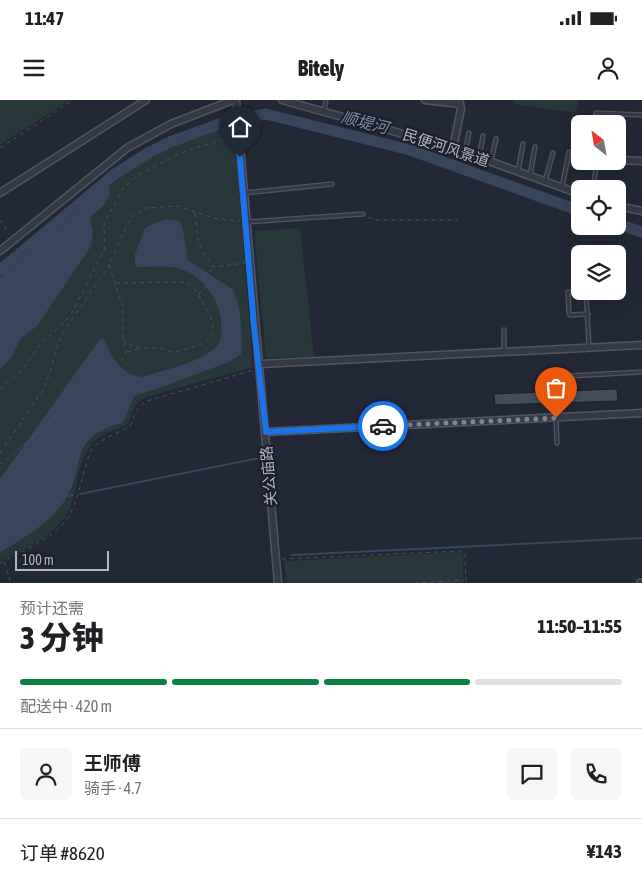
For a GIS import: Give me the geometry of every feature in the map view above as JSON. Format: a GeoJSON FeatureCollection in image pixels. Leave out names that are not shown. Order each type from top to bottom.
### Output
{"type":"FeatureCollection","features":[{"type":"Feature","properties":{"kind":"street"},"geometry":{"type":"LineString","coordinates":[[0,193],[146,100]]}},
{"type":"Feature","properties":{"kind":"street","name":"民便河风景道"},"geometry":{"type":"LineString","coordinates":[[282,100],[301,102],[453,148],[571,190]]}},
{"type":"Feature","properties":{"kind":"street"},"geometry":{"type":"LineString","coordinates":[[425,100],[459,102],[461,109],[453,148]]}},
{"type":"Feature","properties":{"kind":"street"},"geometry":{"type":"LineString","coordinates":[[0,251],[127,148],[171,124],[235,102]]}},
{"type":"Feature","properties":{"kind":"street","name":"关公庙路"},"geometry":{"type":"LineString","coordinates":[[235,102],[278,583]]}},
{"type":"Feature","properties":{"kind":"street"},"geometry":{"type":"LineString","coordinates":[[626,160],[642,161]]}},
{"type":"Feature","properties":{"kind":"street"},"geometry":{"type":"LineString","coordinates":[[626,208],[642,211]]}},
{"type":"Feature","properties":{"kind":"street"},"geometry":{"type":"LineString","coordinates":[[260,366],[642,345]]}},
{"type":"Feature","properties":{"kind":"street"},"geometry":{"type":"LineString","coordinates":[[266,432],[642,414]]}},
{"type":"Feature","properties":{"kind":"lane"},"geometry":{"type":"LineString","coordinates":[[324,110],[326,100]]}},
{"type":"Feature","properties":{"kind":"lane"},"geometry":{"type":"LineString","coordinates":[[596,113],[642,115]]}},
{"type":"Feature","properties":{"kind":"lane"},"geometry":{"type":"LineString","coordinates":[[465,153],[469,133]]}},
{"type":"Feature","properties":{"kind":"lane"},"geometry":{"type":"LineString","coordinates":[[479,158],[484,136]]}},
{"type":"Feature","properties":{"kind":"lane"},"geometry":{"type":"LineString","coordinates":[[491,162],[496,139]]}},
{"type":"Feature","properties":{"kind":"lane"},"geometry":{"type":"LineString","coordinates":[[518,172],[523,144]]}},
{"type":"Feature","properties":{"kind":"lane"},"geometry":{"type":"LineString","coordinates":[[530,176],[535,147]]}},
{"type":"Feature","properties":{"kind":"lane"},"geometry":{"type":"LineString","coordinates":[[562,187],[569,152]]}},
{"type":"Feature","properties":{"kind":"lane"},"geometry":{"type":"LineString","coordinates":[[545,181],[553,153]]}},
{"type":"Feature","properties":{"kind":"lane"},"geometry":{"type":"LineString","coordinates":[[243,193],[332,184]]}},
{"type":"Feature","properties":{"kind":"lane"},"geometry":{"type":"LineString","coordinates":[[246,222],[363,214]]}},
{"type":"Feature","properties":{"kind":"lane"},"geometry":{"type":"LineString","coordinates":[[571,292],[568,292],[570,315],[588,314]]}},
{"type":"Feature","properties":{"kind":"lane"},"geometry":{"type":"LineString","coordinates":[[586,300],[589,348]]}},
{"type":"Feature","properties":{"kind":"lane"},"geometry":{"type":"LineString","coordinates":[[504,330],[504,352]]}},
{"type":"Feature","properties":{"kind":"lane"},"geometry":{"type":"LineString","coordinates":[[569,376],[642,372]]}},
{"type":"Feature","properties":{"kind":"lane"},"geometry":{"type":"LineString","coordinates":[[556,418],[557,443]]}},
{"type":"Feature","properties":{"kind":"path"},"geometry":{"type":"LineString","coordinates":[[0,148],[73,100]]}},
{"type":"Feature","properties":{"kind":"path"},"geometry":{"type":"LineString","coordinates":[[0,389],[21,372],[37,348],[71,315],[105,248],[104,224],[122,188],[137,176],[188,150],[238,133]]}},
{"type":"Feature","properties":{"kind":"path"},"geometry":{"type":"LineString","coordinates":[[0,453],[45,387],[56,346],[61,335],[109,265],[131,217],[140,210],[156,206],[178,206],[213,218],[246,222]]}},
{"type":"Feature","properties":{"kind":"path"},"geometry":{"type":"LineString","coordinates":[[195,212],[199,247],[214,267]]}},
{"type":"Feature","properties":{"kind":"path"},"geometry":{"type":"LineString","coordinates":[[363,214],[376,220],[458,220]]}},
{"type":"Feature","properties":{"kind":"path"},"geometry":{"type":"LineString","coordinates":[[0,220],[14,240]]}},
{"type":"Feature","properties":{"kind":"path"},"geometry":{"type":"LineString","coordinates":[[198,295],[210,284],[204,277],[214,267],[249,262]]}},
{"type":"Feature","properties":{"kind":"path"},"geometry":{"type":"LineString","coordinates":[[1,463],[121,361],[126,352],[123,339],[123,307],[109,265]]}},
{"type":"Feature","properties":{"kind":"path"},"geometry":{"type":"LineString","coordinates":[[115,282],[186,282],[192,286],[210,313],[212,323],[212,334],[200,346],[171,352],[163,349],[141,349],[126,352]]}},
{"type":"Feature","properties":{"kind":"path"},"geometry":{"type":"LineString","coordinates":[[123,339],[141,349]]}},
{"type":"Feature","properties":{"kind":"path"},"geometry":{"type":"LineString","coordinates":[[0,563],[23,553],[60,527],[70,515],[91,450],[105,437],[130,426],[136,410],[146,400],[260,366]]}},
{"type":"Feature","properties":{"kind":"path"},"geometry":{"type":"LineString","coordinates":[[276,559],[457,550],[465,553],[466,582],[415,583]]}},
{"type":"Feature","properties":{"kind":"path"},"geometry":{"type":"LineString","coordinates":[[4,561],[11,583]]}},
{"type":"Feature","properties":{"kind":"shaded area"},"geometry":{"type":"Polygon","coordinates":[[[0,100],[70,100],[0,145],[0,100]]]}},
{"type":"Feature","properties":{"kind":"shaded area"},"geometry":{"type":"Polygon","coordinates":[[[514,100],[579,100],[575,113],[513,104],[514,100]]]}},
{"type":"Feature","properties":{"kind":"shaded area"},"geometry":{"type":"Polygon","coordinates":[[[234,125],[253,367],[146,397],[137,403],[127,425],[103,435],[89,447],[84,456],[73,499],[64,518],[58,525],[35,543],[0,561],[0,278],[130,169],[173,146],[209,131],[234,125]]]}},
{"type":"Feature","properties":{"kind":"shaded area"},"geometry":{"type":"Polygon","coordinates":[[[300,228],[314,357],[266,358],[254,231],[300,228]]]}},
{"type":"Feature","properties":{"kind":"shaded area"},"geometry":{"type":"Polygon","coordinates":[[[459,552],[463,554],[463,583],[287,583],[284,561],[459,552]]]}},
{"type":"Feature","properties":{"kind":"water"},"geometry":{"type":"Polygon","coordinates":[[[109,186],[110,191],[107,200],[90,218],[93,231],[91,246],[37,326],[21,338],[12,357],[0,369],[0,277],[109,186]]]}},
{"type":"Feature","properties":{"kind":"water"},"geometry":{"type":"Polygon","coordinates":[[[164,219],[179,221],[182,225],[188,260],[232,289],[238,302],[241,354],[231,361],[134,396],[123,423],[92,436],[85,445],[71,490],[57,511],[34,530],[0,552],[0,479],[100,339],[104,339],[114,359],[123,369],[136,376],[143,377],[191,362],[200,358],[219,344],[221,334],[220,312],[213,296],[202,282],[180,269],[138,267],[135,264],[135,254],[145,228],[164,219]]]}},
{"type":"Feature","properties":{"kind":"building"},"geometry":{"type":"Polygon","coordinates":[[[617,389],[618,401],[495,405],[494,394],[617,389]]]}},
{"type":"Feature","properties":{"kind":"waterway","name":"顺堤河"},"geometry":{"type":"LineString","coordinates":[[0,270],[115,174],[148,153],[170,142],[225,122],[266,114],[410,150],[571,208]]}},
{"type":"Feature","properties":{"kind":"waterway","name":"顺堤河"},"geometry":{"type":"LineString","coordinates":[[626,227],[642,232]]}},
{"type":"Feature","properties":{"kind":"waterway"},"geometry":{"type":"LineString","coordinates":[[80,494],[260,458]]}},
{"type":"Feature","properties":{"kind":"waterway"},"geometry":{"type":"LineString","coordinates":[[68,496],[73,495]]}},
{"type":"Feature","properties":{"kind":"waterway"},"geometry":{"type":"LineString","coordinates":[[292,555],[642,538]]}},
{"type":"Feature","properties":{"kind":"way so far"},"geometry":{"type":"LineString","coordinates":[[383,426],[556,418]]}},
{"type":"Feature","properties":{"kind":"route"},"geometry":{"type":"LineString","coordinates":[[240,157],[254,326],[260,364],[266,432],[383,426]]}}]}
